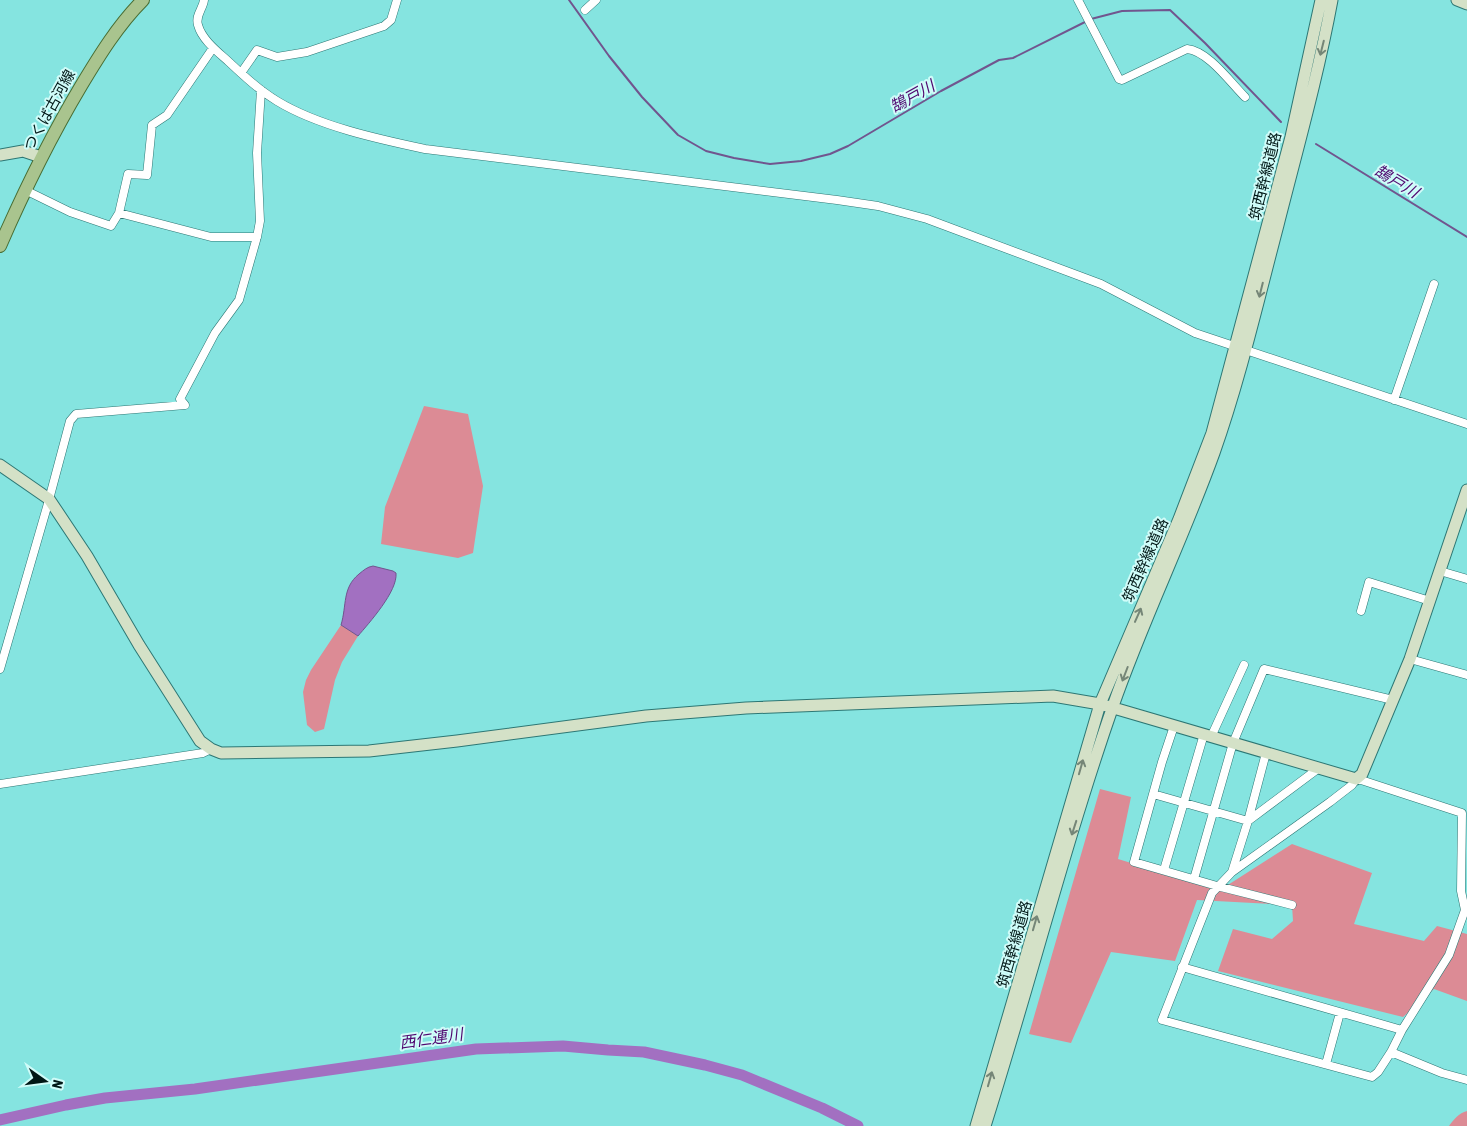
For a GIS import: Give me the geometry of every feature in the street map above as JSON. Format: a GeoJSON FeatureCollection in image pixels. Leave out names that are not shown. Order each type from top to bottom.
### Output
{"type":"FeatureCollection","features":[{"type":"Feature","properties":{"kind":"main road","name":"つくば古河線"},"geometry":{"type":"LineString","coordinates":[[0,246],[41,157],[90,71],[118,29],[143,0]]}},
{"type":"Feature","properties":{"kind":"street"},"geometry":{"type":"LineString","coordinates":[[204,0],[204,6],[198,12],[197,21],[198,26],[213,48],[261,90],[303,115],[371,136],[425,149],[836,200],[878,206],[912,214],[1084,277],[1110,288],[1188,329],[1467,424]]}},
{"type":"Feature","properties":{"kind":"street"},"geometry":{"type":"LineString","coordinates":[[241,73],[257,50],[277,57],[307,52],[384,26],[391,20],[397,0]]}},
{"type":"Feature","properties":{"kind":"street"},"geometry":{"type":"LineString","coordinates":[[585,10],[596,0]]}},
{"type":"Feature","properties":{"kind":"street"},"geometry":{"type":"LineString","coordinates":[[1078,0],[1119,79],[1122,80],[1187,49],[1195,49],[1208,59],[1245,97]]}},
{"type":"Feature","properties":{"kind":"street","name":"筑西幹線道路"},"geometry":{"type":"LineString","coordinates":[[985,1126],[1016,1029],[1064,860],[1112,708],[1201,487],[1227,414],[1240,348],[1289,146],[1321,0]]}},
{"type":"Feature","properties":{"kind":"street","name":"筑西幹線道路"},"geometry":{"type":"LineString","coordinates":[[976,1126],[1100,704],[1180,519],[1212,433],[1240,348],[1299,143],[1332,0]]}},
{"type":"Feature","properties":{"kind":"street"},"geometry":{"type":"LineString","coordinates":[[1458,0],[1467,4]]}},
{"type":"Feature","properties":{"kind":"street"},"geometry":{"type":"LineString","coordinates":[[25,190],[70,212],[111,226],[119,213],[128,174],[147,175],[152,125],[167,115],[213,48]]}},
{"type":"Feature","properties":{"kind":"street"},"geometry":{"type":"LineString","coordinates":[[0,669],[70,420],[76,414],[184,405],[180,399],[215,333],[239,300],[260,221],[257,154],[261,90]]}},
{"type":"Feature","properties":{"kind":"street"},"geometry":{"type":"LineString","coordinates":[[0,155],[23,151],[41,157]]}},
{"type":"Feature","properties":{"kind":"street"},"geometry":{"type":"LineString","coordinates":[[119,213],[211,237],[257,237]]}},
{"type":"Feature","properties":{"kind":"street"},"geometry":{"type":"LineString","coordinates":[[1394,400],[1434,284]]}},
{"type":"Feature","properties":{"kind":"street"},"geometry":{"type":"LineString","coordinates":[[0,465],[49,499],[87,556],[139,645],[200,741],[221,753],[369,751],[646,716],[789,706],[1033,696],[1068,698],[1100,704],[1357,779],[1462,813],[1461,891],[1466,910],[1449,955],[1402,1030],[1391,1052],[1378,1072],[1372,1076],[1162,1020],[1212,893],[1217,886],[1232,872],[1330,802],[1352,785],[1357,779],[1362,774],[1410,659],[1467,490]]}},
{"type":"Feature","properties":{"kind":"street"},"geometry":{"type":"LineString","coordinates":[[1440,570],[1467,579]]}},
{"type":"Feature","properties":{"kind":"street"},"geometry":{"type":"LineString","coordinates":[[1361,611],[1369,582],[1430,601]]}},
{"type":"Feature","properties":{"kind":"street"},"geometry":{"type":"LineString","coordinates":[[1410,659],[1467,675]]}},
{"type":"Feature","properties":{"kind":"street"},"geometry":{"type":"LineString","coordinates":[[1164,870],[1184,803],[1208,736],[1244,665]]}},
{"type":"Feature","properties":{"kind":"street"},"geometry":{"type":"LineString","coordinates":[[1194,879],[1234,743],[1264,670],[1394,700]]}},
{"type":"Feature","properties":{"kind":"street"},"geometry":{"type":"LineString","coordinates":[[1174,726],[1134,862],[1292,905]]}},
{"type":"Feature","properties":{"kind":"street"},"geometry":{"type":"LineString","coordinates":[[0,784],[203,752],[211,749]]}},
{"type":"Feature","properties":{"kind":"street"},"geometry":{"type":"LineString","coordinates":[[1232,872],[1266,753]]}},
{"type":"Feature","properties":{"kind":"street"},"geometry":{"type":"LineString","coordinates":[[1153,794],[1214,813],[1248,821],[1319,768]]}},
{"type":"Feature","properties":{"kind":"street"},"geometry":{"type":"LineString","coordinates":[[1182,968],[1402,1030]]}},
{"type":"Feature","properties":{"kind":"street"},"geometry":{"type":"LineString","coordinates":[[1326,1064],[1340,1013]]}},
{"type":"Feature","properties":{"kind":"street"},"geometry":{"type":"LineString","coordinates":[[1391,1052],[1442,1073],[1467,1080]]}},
{"type":"Feature","properties":{"kind":"shaded area"},"geometry":{"type":"Polygon","coordinates":[[[424,406],[468,414],[483,486],[473,553],[458,558],[381,544],[385,507],[424,406]]]}},
{"type":"Feature","properties":{"kind":"shaded area"},"geometry":{"type":"Polygon","coordinates":[[[373,566],[393,571],[396,573],[395,580],[388,597],[358,636],[341,625],[347,591],[359,574],[373,566]]]}},
{"type":"Feature","properties":{"kind":"shaded area"},"geometry":{"type":"Polygon","coordinates":[[[341,625],[358,636],[342,662],[335,680],[324,729],[315,732],[307,725],[303,692],[311,670],[341,625]]]}},
{"type":"Feature","properties":{"kind":"shaded area"},"geometry":{"type":"Polygon","coordinates":[[[1100,789],[1131,797],[1118,859],[1220,890],[1292,844],[1372,873],[1354,924],[1424,941],[1437,926],[1467,934],[1467,1001],[1434,989],[1403,1017],[1218,971],[1233,929],[1272,939],[1293,921],[1292,905],[1197,900],[1175,961],[1111,952],[1071,1043],[1029,1034],[1100,789]]]}},
{"type":"Feature","properties":{"kind":"shaded area"},"geometry":{"type":"Polygon","coordinates":[[[1467,1111],[1467,1126],[1449,1126],[1454,1119],[1467,1111]]]}},
{"type":"Feature","properties":{"kind":"waterway","name":"鵠戸川"},"geometry":{"type":"LineString","coordinates":[[569,0],[609,56],[642,97],[678,135],[706,151],[770,164],[801,161],[830,154],[848,146],[941,91],[999,60],[1013,58],[1087,21]]}},
{"type":"Feature","properties":{"kind":"waterway","name":"鵠戸川"},"geometry":{"type":"LineString","coordinates":[[1091,19],[1122,11],[1170,10],[1205,43],[1281,122]]}},
{"type":"Feature","properties":{"kind":"waterway","name":"鵠戸川"},"geometry":{"type":"LineString","coordinates":[[1316,144],[1467,237]]}},
{"type":"Feature","properties":{"kind":"waterway","name":"西仁連川"},"geometry":{"type":"LineString","coordinates":[[0,1120],[105,1098],[195,1089],[476,1049],[563,1046],[644,1052],[742,1075],[822,1108],[858,1126]]}}]}
